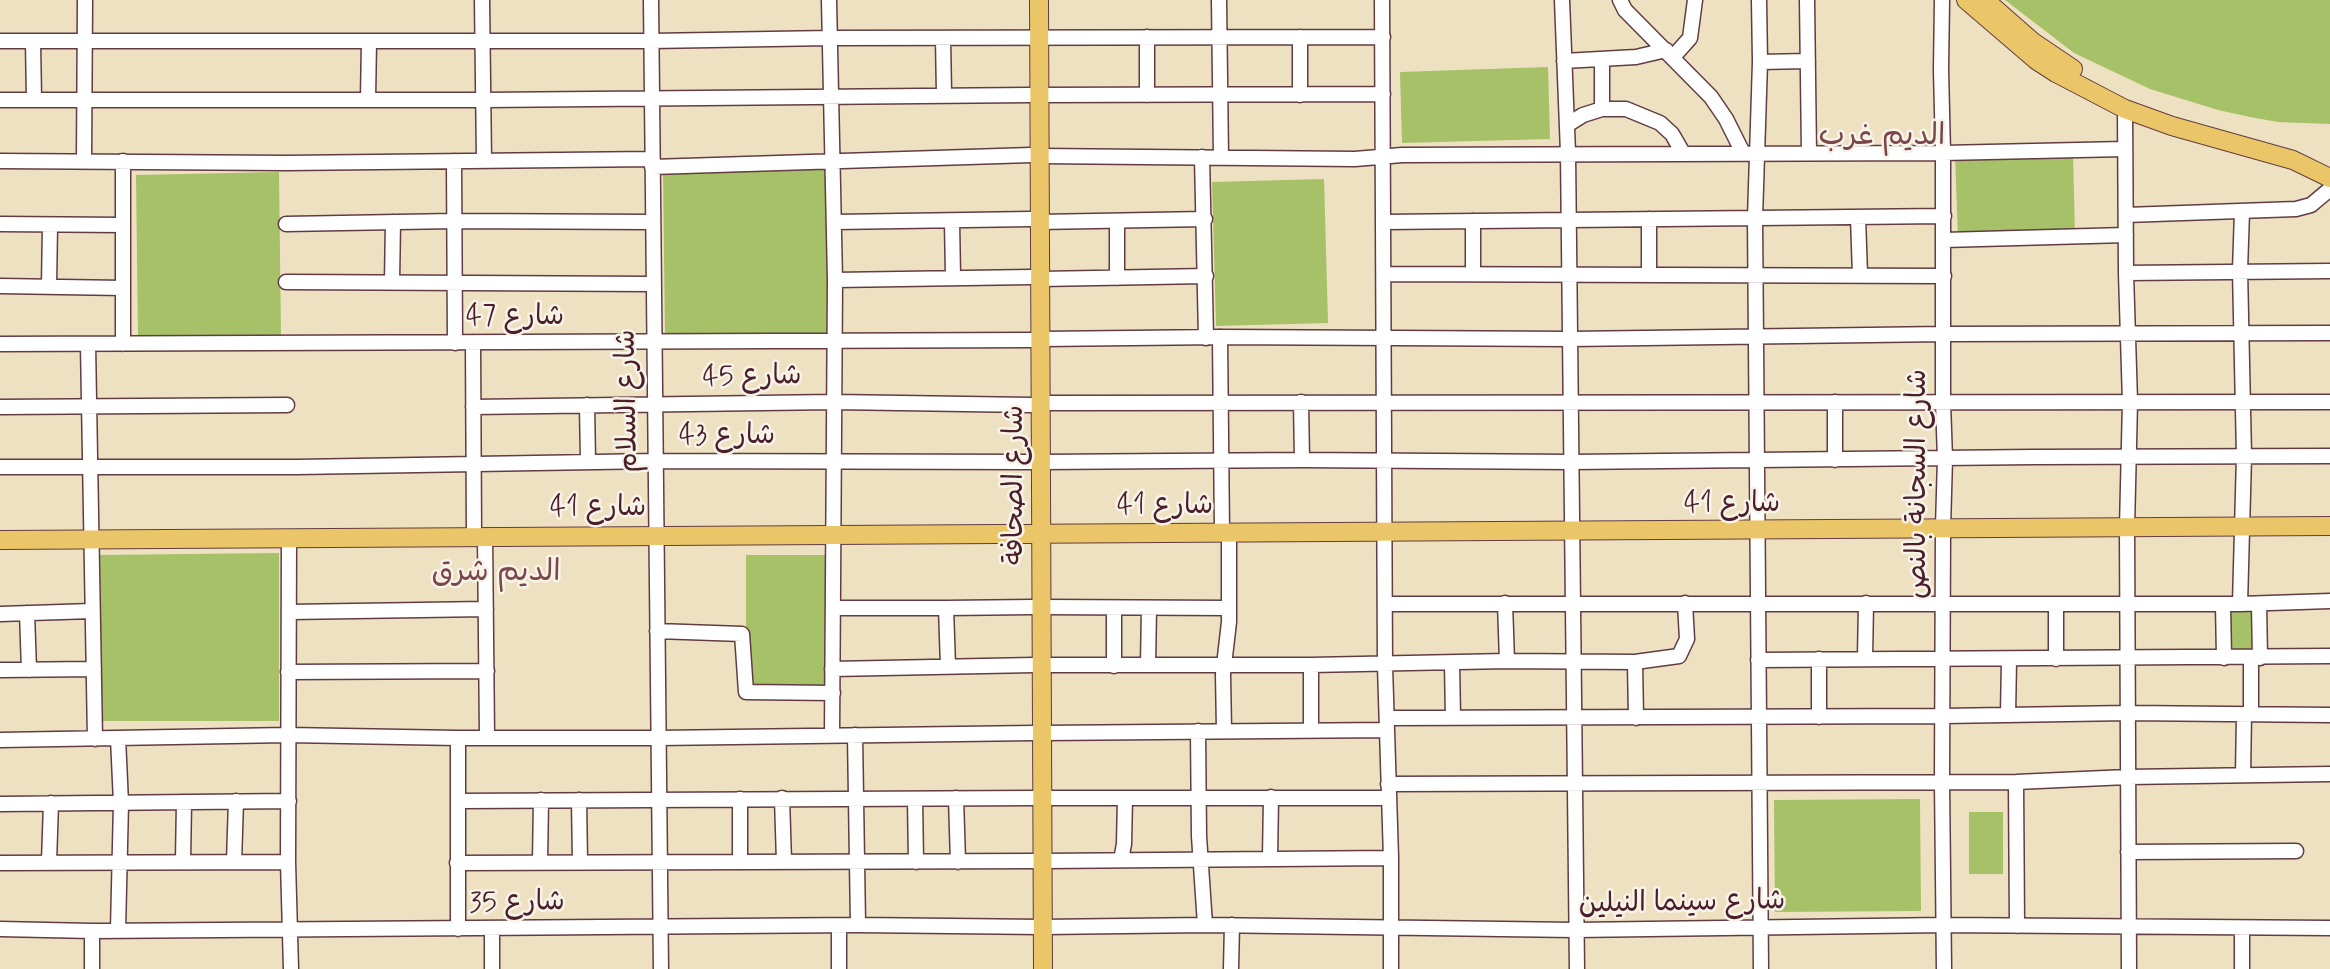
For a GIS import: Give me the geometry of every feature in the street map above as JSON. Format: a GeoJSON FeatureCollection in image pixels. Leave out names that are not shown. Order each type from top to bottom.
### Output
{"type":"FeatureCollection","features":[{"type":"Feature","properties":{"kind":"main road","name":"شارع الصحافة"},"geometry":{"type":"LineString","coordinates":[[1030,0],[1035,37]]}},
{"type":"Feature","properties":{"kind":"main road","name":"شارع الصحافة"},"geometry":{"type":"LineString","coordinates":[[1039,0],[1035,37],[1035,221],[1039,927],[1043,969]]}},
{"type":"Feature","properties":{"kind":"main road"},"geometry":{"type":"LineString","coordinates":[[1966,0],[2036,60],[2125,109],[2276,145],[2330,166]]}},
{"type":"Feature","properties":{"kind":"main road"},"geometry":{"type":"LineString","coordinates":[[1985,0],[2033,43],[2078,73],[2172,121],[2293,160],[2330,178]]}},
{"type":"Feature","properties":{"kind":"main road","name":"شارع 41"},"geometry":{"type":"LineString","coordinates":[[0,540],[2330,526]]}},
{"type":"Feature","properties":{"kind":"main road","name":"شارع الصحافة"},"geometry":{"type":"LineString","coordinates":[[1034,969],[1039,927]]}},
{"type":"Feature","properties":{"kind":"street"},"geometry":{"type":"LineString","coordinates":[[84,161],[85,0]]}},
{"type":"Feature","properties":{"kind":"street"},"geometry":{"type":"LineString","coordinates":[[482,0],[484,161]]}},
{"type":"Feature","properties":{"kind":"street","name":"شارع السلام"},"geometry":{"type":"LineString","coordinates":[[651,0],[653,404],[661,969]]}},
{"type":"Feature","properties":{"kind":"street"},"geometry":{"type":"LineString","coordinates":[[829,0],[835,222],[832,735]]}},
{"type":"Feature","properties":{"kind":"street"},"geometry":{"type":"LineString","coordinates":[[1219,0],[1221,157]]}},
{"type":"Feature","properties":{"kind":"street"},"geometry":{"type":"LineString","coordinates":[[1382,0],[1385,664],[1391,858],[1391,969]]}},
{"type":"Feature","properties":{"kind":"street"},"geometry":{"type":"LineString","coordinates":[[1562,0],[1568,153],[1577,969]]}},
{"type":"Feature","properties":{"kind":"street"},"geometry":{"type":"LineString","coordinates":[[1620,0],[1625,10],[1716,104],[1743,153]]}},
{"type":"Feature","properties":{"kind":"street"},"geometry":{"type":"LineString","coordinates":[[1564,61],[1669,53],[1689,38],[1695,0]]}},
{"type":"Feature","properties":{"kind":"street"},"geometry":{"type":"LineString","coordinates":[[1759,0],[1760,62],[1755,218],[1760,969]]}},
{"type":"Feature","properties":{"kind":"street"},"geometry":{"type":"LineString","coordinates":[[1807,0],[1809,153]]}},
{"type":"Feature","properties":{"kind":"street","name":"شارع السجانة بالنص"},"geometry":{"type":"LineString","coordinates":[[1942,0],[1944,969]]}},
{"type":"Feature","properties":{"kind":"street"},"geometry":{"type":"LineString","coordinates":[[1147,37],[1147,95]]}},
{"type":"Feature","properties":{"kind":"street"},"geometry":{"type":"LineString","coordinates":[[1300,37],[1300,95]]}},
{"type":"Feature","properties":{"kind":"street"},"geometry":{"type":"LineString","coordinates":[[0,41],[1383,37]]}},
{"type":"Feature","properties":{"kind":"street"},"geometry":{"type":"LineString","coordinates":[[943,38],[944,94]]}},
{"type":"Feature","properties":{"kind":"street"},"geometry":{"type":"LineString","coordinates":[[33,41],[34,100]]}},
{"type":"Feature","properties":{"kind":"street"},"geometry":{"type":"LineString","coordinates":[[368,99],[369,41]]}},
{"type":"Feature","properties":{"kind":"street"},"geometry":{"type":"LineString","coordinates":[[1602,60],[1602,109]]}},
{"type":"Feature","properties":{"kind":"street"},"geometry":{"type":"LineString","coordinates":[[1760,62],[1808,61]]}},
{"type":"Feature","properties":{"kind":"street"},"geometry":{"type":"LineString","coordinates":[[0,100],[1383,94]]}},
{"type":"Feature","properties":{"kind":"street"},"geometry":{"type":"LineString","coordinates":[[1567,125],[1583,115],[1602,109],[1626,109],[1660,123],[1672,134],[1683,153]]}},
{"type":"Feature","properties":{"kind":"street"},"geometry":{"type":"LineString","coordinates":[[2125,109],[2130,402],[2127,528],[2129,969]]}},
{"type":"Feature","properties":{"kind":"street"},"geometry":{"type":"LineString","coordinates":[[0,161],[833,163],[1035,156],[1355,159],[1384,156],[1568,153],[1943,153],[2124,149]]}},
{"type":"Feature","properties":{"kind":"street"},"geometry":{"type":"LineString","coordinates":[[1202,157],[1206,276],[1221,402],[1221,462],[1229,608],[1224,666],[1224,731]]}},
{"type":"Feature","properties":{"kind":"street"},"geometry":{"type":"LineString","coordinates":[[123,161],[123,344]]}},
{"type":"Feature","properties":{"kind":"street"},"geometry":{"type":"LineString","coordinates":[[454,161],[455,343]]}},
{"type":"Feature","properties":{"kind":"street"},"geometry":{"type":"LineString","coordinates":[[2126,215],[2296,209],[2311,205],[2330,189]]}},
{"type":"Feature","properties":{"kind":"street"},"geometry":{"type":"LineString","coordinates":[[2240,604],[2244,456],[2240,270],[2242,212]]}},
{"type":"Feature","properties":{"kind":"street"},"geometry":{"type":"LineString","coordinates":[[1384,222],[1944,216]]}},
{"type":"Feature","properties":{"kind":"street"},"geometry":{"type":"LineString","coordinates":[[1858,217],[1860,275]]}},
{"type":"Feature","properties":{"kind":"street"},"geometry":{"type":"LineString","coordinates":[[835,222],[1205,219]]}},
{"type":"Feature","properties":{"kind":"street"},"geometry":{"type":"LineString","coordinates":[[1649,219],[1649,275]]}},
{"type":"Feature","properties":{"kind":"street"},"geometry":{"type":"LineString","coordinates":[[952,220],[953,277]]}},
{"type":"Feature","properties":{"kind":"street"},"geometry":{"type":"LineString","coordinates":[[1117,221],[1117,278]]}},
{"type":"Feature","properties":{"kind":"street"},"geometry":{"type":"LineString","coordinates":[[1473,221],[1473,274]]}},
{"type":"Feature","properties":{"kind":"street"},"geometry":{"type":"LineString","coordinates":[[392,282],[393,222]]}},
{"type":"Feature","properties":{"kind":"street"},"geometry":{"type":"LineString","coordinates":[[286,224],[652,222]]}},
{"type":"Feature","properties":{"kind":"street"},"geometry":{"type":"LineString","coordinates":[[0,224],[123,226]]}},
{"type":"Feature","properties":{"kind":"street"},"geometry":{"type":"LineString","coordinates":[[49,286],[50,225]]}},
{"type":"Feature","properties":{"kind":"street"},"geometry":{"type":"LineString","coordinates":[[1944,240],[2126,235]]}},
{"type":"Feature","properties":{"kind":"street"},"geometry":{"type":"LineString","coordinates":[[2126,273],[2330,271]]}},
{"type":"Feature","properties":{"kind":"street"},"geometry":{"type":"LineString","coordinates":[[1384,274],[1944,276]]}},
{"type":"Feature","properties":{"kind":"street"},"geometry":{"type":"LineString","coordinates":[[835,280],[1206,276]]}},
{"type":"Feature","properties":{"kind":"street"},"geometry":{"type":"LineString","coordinates":[[286,282],[652,284]]}},
{"type":"Feature","properties":{"kind":"street"},"geometry":{"type":"LineString","coordinates":[[0,286],[124,288]]}},
{"type":"Feature","properties":{"kind":"street","name":"شارع 47"},"geometry":{"type":"LineString","coordinates":[[0,344],[1213,337],[1570,339],[2330,333]]}},
{"type":"Feature","properties":{"kind":"street"},"geometry":{"type":"LineString","coordinates":[[472,343],[474,463],[486,609],[486,737]]}},
{"type":"Feature","properties":{"kind":"street"},"geometry":{"type":"LineString","coordinates":[[88,344],[95,739]]}},
{"type":"Feature","properties":{"kind":"street","name":"شارع 45"},"geometry":{"type":"LineString","coordinates":[[473,407],[834,402],[2330,402]]}},
{"type":"Feature","properties":{"kind":"street"},"geometry":{"type":"LineString","coordinates":[[1301,402],[1302,460]]}},
{"type":"Feature","properties":{"kind":"street"},"geometry":{"type":"LineString","coordinates":[[1835,402],[1835,460]]}},
{"type":"Feature","properties":{"kind":"street"},"geometry":{"type":"LineString","coordinates":[[0,407],[287,405]]}},
{"type":"Feature","properties":{"kind":"street"},"geometry":{"type":"LineString","coordinates":[[587,405],[588,462]]}},
{"type":"Feature","properties":{"kind":"street","name":"شارع 43"},"geometry":{"type":"LineString","coordinates":[[0,467],[297,467],[655,461],[1571,462],[2330,456]]}},
{"type":"Feature","properties":{"kind":"street"},"geometry":{"type":"LineString","coordinates":[[289,539],[288,862],[291,969]]}},
{"type":"Feature","properties":{"kind":"street"},"geometry":{"type":"LineString","coordinates":[[1385,604],[2259,604],[2330,601]]}},
{"type":"Feature","properties":{"kind":"street"},"geometry":{"type":"LineString","coordinates":[[1505,603],[1507,661]]}},
{"type":"Feature","properties":{"kind":"street"},"geometry":{"type":"LineString","coordinates":[[832,669],[1507,661],[1635,662],[1679,656],[1687,639],[1685,603]]}},
{"type":"Feature","properties":{"kind":"street"},"geometry":{"type":"LineString","coordinates":[[1865,658],[1866,603]]}},
{"type":"Feature","properties":{"kind":"street"},"geometry":{"type":"LineString","coordinates":[[2056,604],[2056,659]]}},
{"type":"Feature","properties":{"kind":"street"},"geometry":{"type":"LineString","coordinates":[[2223,604],[2224,658]]}},
{"type":"Feature","properties":{"kind":"street"},"geometry":{"type":"LineString","coordinates":[[2244,775],[2247,714],[2256,658],[2259,604]]}},
{"type":"Feature","properties":{"kind":"street"},"geometry":{"type":"LineString","coordinates":[[833,608],[1229,608]]}},
{"type":"Feature","properties":{"kind":"street"},"geometry":{"type":"LineString","coordinates":[[946,608],[948,666]]}},
{"type":"Feature","properties":{"kind":"street"},"geometry":{"type":"LineString","coordinates":[[1114,608],[1114,666]]}},
{"type":"Feature","properties":{"kind":"street"},"geometry":{"type":"LineString","coordinates":[[1148,666],[1149,608]]}},
{"type":"Feature","properties":{"kind":"street"},"geometry":{"type":"LineString","coordinates":[[289,612],[486,609]]}},
{"type":"Feature","properties":{"kind":"street"},"geometry":{"type":"LineString","coordinates":[[0,614],[92,611]]}},
{"type":"Feature","properties":{"kind":"street"},"geometry":{"type":"LineString","coordinates":[[27,613],[29,670]]}},
{"type":"Feature","properties":{"kind":"street"},"geometry":{"type":"LineString","coordinates":[[657,631],[742,634],[746,692],[833,694]]}},
{"type":"Feature","properties":{"kind":"street"},"geometry":{"type":"LineString","coordinates":[[1758,660],[2330,656]]}},
{"type":"Feature","properties":{"kind":"street"},"geometry":{"type":"LineString","coordinates":[[1819,659],[1819,716]]}},
{"type":"Feature","properties":{"kind":"street"},"geometry":{"type":"LineString","coordinates":[[2008,715],[2009,660]]}},
{"type":"Feature","properties":{"kind":"street"},"geometry":{"type":"LineString","coordinates":[[1635,662],[1636,718]]}},
{"type":"Feature","properties":{"kind":"street"},"geometry":{"type":"LineString","coordinates":[[1452,663],[1452,718]]}},
{"type":"Feature","properties":{"kind":"street"},"geometry":{"type":"LineString","coordinates":[[1311,665],[1311,730]]}},
{"type":"Feature","properties":{"kind":"street"},"geometry":{"type":"LineString","coordinates":[[0,670],[94,669]]}},
{"type":"Feature","properties":{"kind":"street"},"geometry":{"type":"LineString","coordinates":[[288,671],[486,671]]}},
{"type":"Feature","properties":{"kind":"street"},"geometry":{"type":"LineString","coordinates":[[0,740],[288,735],[658,738],[1311,730],[1452,718],[2128,713],[2330,715]]}},
{"type":"Feature","properties":{"kind":"street"},"geometry":{"type":"LineString","coordinates":[[1198,731],[1205,925]]}},
{"type":"Feature","properties":{"kind":"street"},"geometry":{"type":"LineString","coordinates":[[855,735],[858,925]]}},
{"type":"Feature","properties":{"kind":"street"},"geometry":{"type":"LineString","coordinates":[[118,738],[121,803],[118,930]]}},
{"type":"Feature","properties":{"kind":"street"},"geometry":{"type":"LineString","coordinates":[[458,738],[458,929]]}},
{"type":"Feature","properties":{"kind":"street"},"geometry":{"type":"LineString","coordinates":[[459,801],[1270,797],[1574,784],[2017,782],[2127,777],[2330,774]]}},
{"type":"Feature","properties":{"kind":"street"},"geometry":{"type":"LineString","coordinates":[[2017,782],[2017,926]]}},
{"type":"Feature","properties":{"kind":"street"},"geometry":{"type":"LineString","coordinates":[[1270,797],[1270,858]]}},
{"type":"Feature","properties":{"kind":"street"},"geometry":{"type":"LineString","coordinates":[[956,798],[958,862]]}},
{"type":"Feature","properties":{"kind":"street"},"geometry":{"type":"LineString","coordinates":[[740,799],[740,862]]}},
{"type":"Feature","properties":{"kind":"street"},"geometry":{"type":"LineString","coordinates":[[782,799],[784,862]]}},
{"type":"Feature","properties":{"kind":"street"},"geometry":{"type":"LineString","coordinates":[[915,799],[916,862]]}},
{"type":"Feature","properties":{"kind":"street"},"geometry":{"type":"LineString","coordinates":[[1121,860],[1125,799]]}},
{"type":"Feature","properties":{"kind":"street"},"geometry":{"type":"LineString","coordinates":[[540,862],[541,800]]}},
{"type":"Feature","properties":{"kind":"street"},"geometry":{"type":"LineString","coordinates":[[579,800],[580,862]]}},
{"type":"Feature","properties":{"kind":"street"},"geometry":{"type":"LineString","coordinates":[[0,804],[289,801]]}},
{"type":"Feature","properties":{"kind":"street"},"geometry":{"type":"LineString","coordinates":[[183,861],[184,802]]}},
{"type":"Feature","properties":{"kind":"street"},"geometry":{"type":"LineString","coordinates":[[234,862],[236,802]]}},
{"type":"Feature","properties":{"kind":"street"},"geometry":{"type":"LineString","coordinates":[[49,862],[51,803]]}},
{"type":"Feature","properties":{"kind":"street"},"geometry":{"type":"LineString","coordinates":[[2128,852],[2296,851]]}},
{"type":"Feature","properties":{"kind":"street"},"geometry":{"type":"LineString","coordinates":[[457,863],[1391,858]]}},
{"type":"Feature","properties":{"kind":"street"},"geometry":{"type":"LineString","coordinates":[[0,863],[288,862]]}},
{"type":"Feature","properties":{"kind":"street","name":"شارع 35"},"geometry":{"type":"LineString","coordinates":[[0,929],[92,931],[858,925],[1039,927]]}},
{"type":"Feature","properties":{"kind":"street"},"geometry":{"type":"LineString","coordinates":[[1231,969],[1232,925]]}},
{"type":"Feature","properties":{"kind":"street","name":"شارع سينما النيلين"},"geometry":{"type":"LineString","coordinates":[[1039,927],[1232,925],[1575,930],[1944,925],[2330,928]]}},
{"type":"Feature","properties":{"kind":"street"},"geometry":{"type":"LineString","coordinates":[[839,926],[839,969]]}},
{"type":"Feature","properties":{"kind":"street"},"geometry":{"type":"LineString","coordinates":[[492,928],[492,969]]}},
{"type":"Feature","properties":{"kind":"street"},"geometry":{"type":"LineString","coordinates":[[2242,928],[2242,969]]}},
{"type":"Feature","properties":{"kind":"street"},"geometry":{"type":"LineString","coordinates":[[92,931],[92,969]]}},
{"type":"Feature","properties":{"kind":"green space"},"geometry":{"type":"Polygon","coordinates":[[[2005,0],[2330,0],[2330,124],[2278,122],[2250,117],[2150,89],[2074,53],[2005,0]]]}},
{"type":"Feature","properties":{"kind":"green space"},"geometry":{"type":"Polygon","coordinates":[[[1548,67],[1550,139],[1402,143],[1400,72],[1548,67]]]}},
{"type":"Feature","properties":{"kind":"green space"},"geometry":{"type":"Polygon","coordinates":[[[2073,153],[2075,235],[1958,238],[1955,156],[2073,153]]]}},
{"type":"Feature","properties":{"kind":"green space"},"geometry":{"type":"Polygon","coordinates":[[[826,168],[829,334],[665,337],[663,171],[826,168]]]}},
{"type":"Feature","properties":{"kind":"green space"},"geometry":{"type":"Polygon","coordinates":[[[279,172],[281,336],[138,339],[136,175],[279,172]]]}},
{"type":"Feature","properties":{"kind":"green space"},"geometry":{"type":"Polygon","coordinates":[[[1324,179],[1328,323],[1216,326],[1212,182],[1324,179]]]}},
{"type":"Feature","properties":{"kind":"green space"},"geometry":{"type":"Polygon","coordinates":[[[279,553],[279,721],[102,721],[100,555],[279,553]]]}},
{"type":"Feature","properties":{"kind":"green space"},"geometry":{"type":"Polygon","coordinates":[[[746,555],[828,555],[828,691],[746,692],[746,555]]]}},
{"type":"Feature","properties":{"kind":"green space"},"geometry":{"type":"Polygon","coordinates":[[[2226,610],[2256,610],[2256,653],[2226,654],[2226,610]]]}},
{"type":"Feature","properties":{"kind":"green space"},"geometry":{"type":"Polygon","coordinates":[[[1920,799],[1921,911],[1775,912],[1774,800],[1920,799]]]}},
{"type":"Feature","properties":{"kind":"green space"},"geometry":{"type":"Polygon","coordinates":[[[1969,812],[2003,812],[2003,874],[1969,874],[1969,812]]]}},
{"type":"Feature","properties":{"kind":"district","name":"الديم غرب"},"geometry":{"type":"Point","coordinates":[1882,138]}},
{"type":"Feature","properties":{"kind":"district","name":"الديم شرق"},"geometry":{"type":"Point","coordinates":[496,574]}}]}
